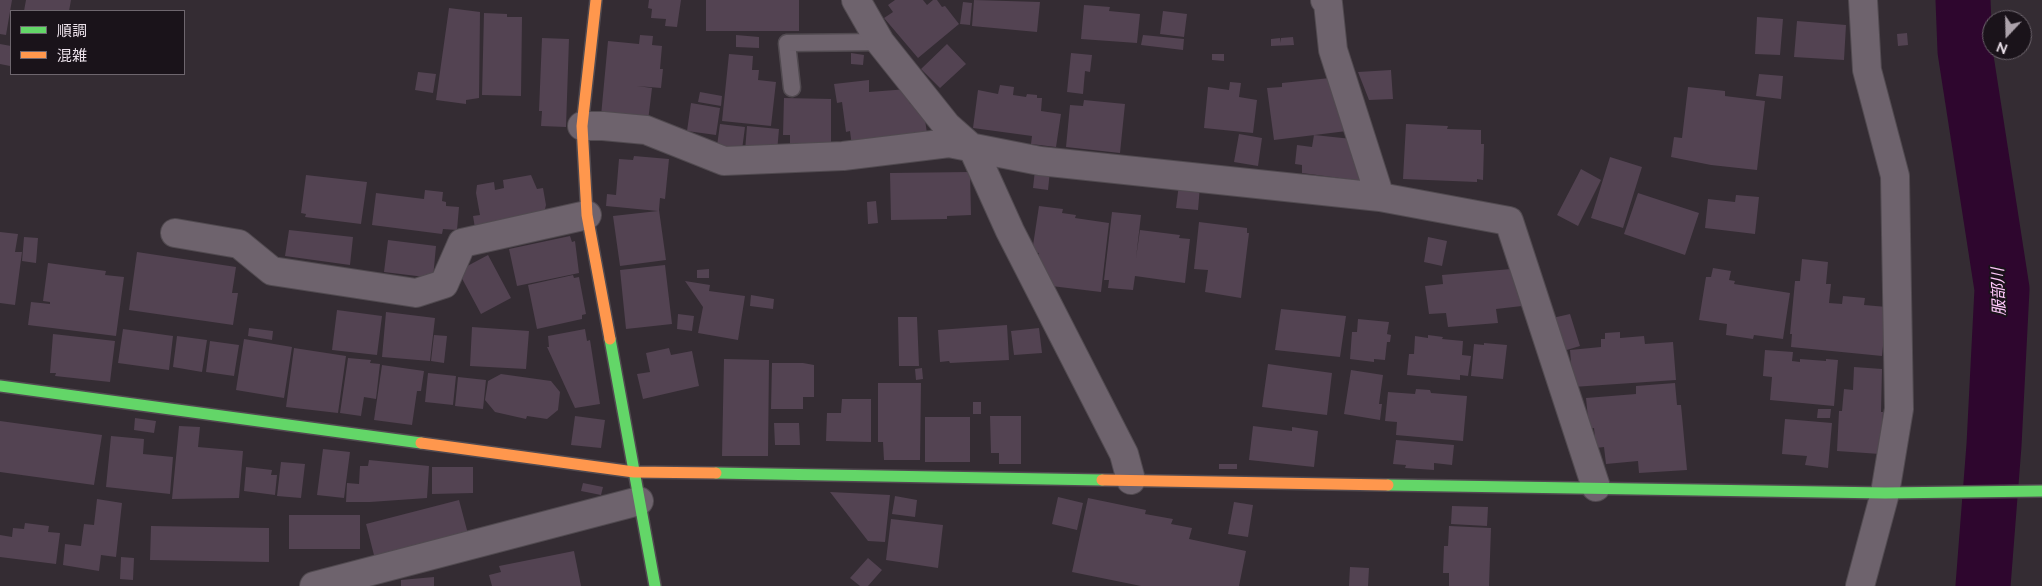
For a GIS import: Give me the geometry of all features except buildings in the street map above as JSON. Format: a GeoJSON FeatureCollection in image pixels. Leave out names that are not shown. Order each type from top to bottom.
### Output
{"type":"FeatureCollection","features":[{"type":"Feature","properties":{"kind":"street"},"geometry":{"type":"LineString","coordinates":[[596,0],[582,126],[587,215],[655,586]]}},
{"type":"Feature","properties":{"kind":"street"},"geometry":{"type":"LineString","coordinates":[[856,0],[880,42],[948,126],[973,149],[1010,231],[1124,454],[1131,480]]}},
{"type":"Feature","properties":{"kind":"street"},"geometry":{"type":"LineString","coordinates":[[1325,0],[1328,3],[1333,50],[1380,197]]}},
{"type":"Feature","properties":{"kind":"street"},"geometry":{"type":"LineString","coordinates":[[1860,586],[1885,493],[1899,409],[1895,176],[1867,70],[1863,0]]}},
{"type":"Feature","properties":{"kind":"street"},"geometry":{"type":"LineString","coordinates":[[582,126],[646,130],[724,161],[843,156],[949,143],[1040,160],[1380,197],[1509,221],[1596,487]]}},
{"type":"Feature","properties":{"kind":"street"},"geometry":{"type":"LineString","coordinates":[[175,233],[239,244],[272,271],[416,293],[444,284],[462,243],[587,215]]}},
{"type":"Feature","properties":{"kind":"street"},"geometry":{"type":"LineString","coordinates":[[0,386],[634,472],[1885,493],[2042,491]]}},
{"type":"Feature","properties":{"kind":"street"},"geometry":{"type":"LineString","coordinates":[[314,586],[639,501]]}},
{"type":"Feature","properties":{"kind":"lane"},"geometry":{"type":"LineString","coordinates":[[792,88],[787,43],[880,42]]}},
{"type":"Feature","properties":{"kind":"waterway","name":"服部川"},"geometry":{"type":"LineString","coordinates":[[1963,0],[1965,51],[2002,289],[1994,445],[1983,586]]}},
{"type":"Feature","properties":{"kind":"traffic: fast"},"geometry":{"type":"LineString","coordinates":[[610,339],[655,586]]}},
{"type":"Feature","properties":{"kind":"traffic: fast"},"geometry":{"type":"LineString","coordinates":[[0,386],[421,443]]}},
{"type":"Feature","properties":{"kind":"traffic: fast"},"geometry":{"type":"LineString","coordinates":[[716,473],[1102,480]]}},
{"type":"Feature","properties":{"kind":"traffic: fast"},"geometry":{"type":"LineString","coordinates":[[1388,485],[1885,493],[2042,491]]}},
{"type":"Feature","properties":{"kind":"traffic: slow"},"geometry":{"type":"LineString","coordinates":[[596,0],[582,126],[587,215],[610,339]]}},
{"type":"Feature","properties":{"kind":"traffic: slow"},"geometry":{"type":"LineString","coordinates":[[421,443],[634,472],[716,473]]}},
{"type":"Feature","properties":{"kind":"traffic: slow"},"geometry":{"type":"LineString","coordinates":[[1102,480],[1388,485]]}}]}
